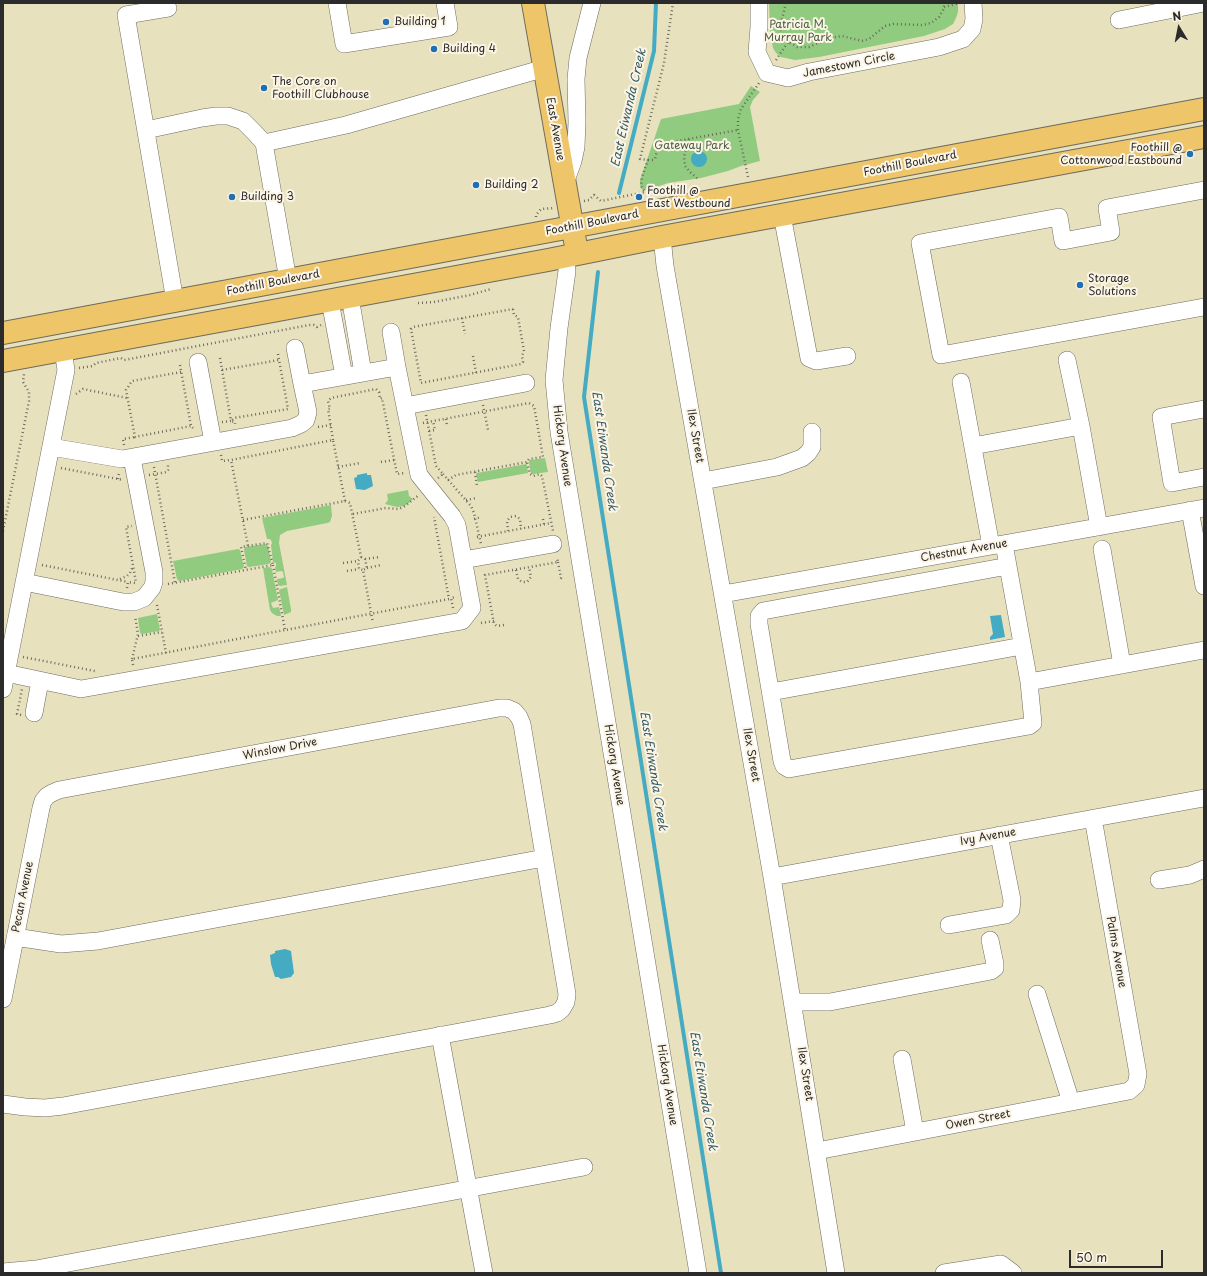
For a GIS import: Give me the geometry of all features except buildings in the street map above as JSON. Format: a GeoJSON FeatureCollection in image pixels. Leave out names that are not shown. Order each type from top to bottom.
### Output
{"type":"FeatureCollection","features":[{"type":"Feature","properties":{"kind":"main road","name":"East Avenue"},"geometry":{"type":"LineString","coordinates":[[533,3],[572,227],[572,255]]}},
{"type":"Feature","properties":{"kind":"main road","name":"Foothill Boulevard"},"geometry":{"type":"LineString","coordinates":[[3,334],[1204,109]]}},
{"type":"Feature","properties":{"kind":"main road"},"geometry":{"type":"LineString","coordinates":[[3,361],[65,360],[340,299],[662,237],[1204,137]]}},
{"type":"Feature","properties":{"kind":"street"},"geometry":{"type":"LineString","coordinates":[[337,3],[344,44],[449,27],[445,3]]}},
{"type":"Feature","properties":{"kind":"street"},"geometry":{"type":"LineString","coordinates":[[565,183],[573,161],[576,147],[576,79],[578,58],[592,3]]}},
{"type":"Feature","properties":{"kind":"street","name":"Jamestown Circle"},"geometry":{"type":"LineString","coordinates":[[759,3],[757,52],[767,73],[788,78],[809,72],[939,47],[963,39],[972,29],[974,19],[973,3]]}},
{"type":"Feature","properties":{"kind":"street"},"geometry":{"type":"LineString","coordinates":[[1119,20],[1204,3]]}},
{"type":"Feature","properties":{"kind":"street"},"geometry":{"type":"LineString","coordinates":[[168,8],[126,15],[175,301]]}},
{"type":"Feature","properties":{"kind":"street"},"geometry":{"type":"LineString","coordinates":[[264,143],[346,125],[545,68]]}},
{"type":"Feature","properties":{"kind":"street"},"geometry":{"type":"LineString","coordinates":[[146,130],[202,118],[228,116],[243,121],[264,143],[288,280]]}},
{"type":"Feature","properties":{"kind":"street"},"geometry":{"type":"LineString","coordinates":[[1204,190],[1107,208],[1111,232],[1063,241],[1059,217],[920,243],[941,355],[1204,307]]}},
{"type":"Feature","properties":{"kind":"street"},"geometry":{"type":"LineString","coordinates":[[782,215],[809,358],[816,361],[847,356]]}},
{"type":"Feature","properties":{"kind":"street","name":"Ilex Street"},"geometry":{"type":"LineString","coordinates":[[662,237],[666,272],[793,1002],[836,1273]]}},
{"type":"Feature","properties":{"kind":"street","name":"Hickory Avenue"},"geometry":{"type":"LineString","coordinates":[[572,255],[567,271],[554,380],[559,432],[698,1273]]}},
{"type":"Feature","properties":{"kind":"street"},"geometry":{"type":"LineString","coordinates":[[340,299],[336,334],[340,377]]}},
{"type":"Feature","properties":{"kind":"street"},"geometry":{"type":"LineString","coordinates":[[340,299],[364,373]]}},
{"type":"Feature","properties":{"kind":"street"},"geometry":{"type":"LineString","coordinates":[[65,360],[67,392],[51,447],[5,681],[40,681],[81,689],[462,621],[472,608],[457,525],[452,516],[419,475],[391,332]]}},
{"type":"Feature","properties":{"kind":"street"},"geometry":{"type":"LineString","coordinates":[[51,447],[126,459],[292,428],[306,420],[308,412],[295,348]]}},
{"type":"Feature","properties":{"kind":"street"},"geometry":{"type":"LineString","coordinates":[[1067,360],[1099,527]]}},
{"type":"Feature","properties":{"kind":"street"},"geometry":{"type":"LineString","coordinates":[[198,362],[213,442]]}},
{"type":"Feature","properties":{"kind":"street"},"geometry":{"type":"LineString","coordinates":[[302,384],[397,367]]}},
{"type":"Feature","properties":{"kind":"street"},"geometry":{"type":"LineString","coordinates":[[961,382],[973,446],[998,545],[1008,566],[1029,682],[1033,723],[1029,726],[788,769],[784,766],[759,624],[759,616],[763,611],[1008,566]]}},
{"type":"Feature","properties":{"kind":"street"},"geometry":{"type":"LineString","coordinates":[[405,406],[526,383]]}},
{"type":"Feature","properties":{"kind":"street"},"geometry":{"type":"LineString","coordinates":[[1204,409],[1161,417],[1172,483],[1204,477]]}},
{"type":"Feature","properties":{"kind":"street"},"geometry":{"type":"LineString","coordinates":[[973,446],[1080,426]]}},
{"type":"Feature","properties":{"kind":"street"},"geometry":{"type":"LineString","coordinates":[[703,481],[777,467],[802,458],[812,447],[812,432]]}},
{"type":"Feature","properties":{"kind":"street"},"geometry":{"type":"LineString","coordinates":[[24,582],[123,602],[134,602],[144,598],[152,588],[154,582],[154,572],[126,459]]}},
{"type":"Feature","properties":{"kind":"street"},"geometry":{"type":"LineString","coordinates":[[1197,509],[1204,586]]}},
{"type":"Feature","properties":{"kind":"street","name":"Chestnut Avenue"},"geometry":{"type":"LineString","coordinates":[[723,594],[1197,509]]}},
{"type":"Feature","properties":{"kind":"street"},"geometry":{"type":"LineString","coordinates":[[463,560],[555,543]]}},
{"type":"Feature","properties":{"kind":"street"},"geometry":{"type":"LineString","coordinates":[[1102,548],[1122,665]]}},
{"type":"Feature","properties":{"kind":"street"},"geometry":{"type":"LineString","coordinates":[[771,692],[1022,646]]}},
{"type":"Feature","properties":{"kind":"street"},"geometry":{"type":"LineString","coordinates":[[1029,682],[1204,650]]}},
{"type":"Feature","properties":{"kind":"street"},"geometry":{"type":"LineString","coordinates":[[34,713],[40,681]]}},
{"type":"Feature","properties":{"kind":"street","name":"Winslow Drive"},"geometry":{"type":"LineString","coordinates":[[47,796],[59,790],[499,708],[507,708],[514,711],[522,724],[544,858]]}},
{"type":"Feature","properties":{"kind":"street","name":"Pecan Avenue"},"geometry":{"type":"LineString","coordinates":[[3,999],[41,808],[43,801],[47,796]]}},
{"type":"Feature","properties":{"kind":"street","name":"Ivy Avenue"},"geometry":{"type":"LineString","coordinates":[[772,877],[1204,798]]}},
{"type":"Feature","properties":{"kind":"street","name":"Palms Avenue"},"geometry":{"type":"LineString","coordinates":[[1093,818],[1138,1074],[1136,1085]]}},
{"type":"Feature","properties":{"kind":"street"},"geometry":{"type":"LineString","coordinates":[[949,925],[1006,915],[1011,910],[1012,900],[999,835]]}},
{"type":"Feature","properties":{"kind":"street"},"geometry":{"type":"LineString","coordinates":[[3,1104],[45,1108],[63,1106],[550,1015],[557,1013],[562,1009],[566,1002],[567,994],[544,858],[98,941],[61,944],[15,937]]}},
{"type":"Feature","properties":{"kind":"street"},"geometry":{"type":"LineString","coordinates":[[1159,880],[1190,875],[1204,869]]}},
{"type":"Feature","properties":{"kind":"street"},"geometry":{"type":"LineString","coordinates":[[793,1002],[830,1002],[991,971],[995,968],[995,964],[990,940]]}},
{"type":"Feature","properties":{"kind":"street"},"geometry":{"type":"LineString","coordinates":[[1037,994],[1071,1102]]}},
{"type":"Feature","properties":{"kind":"street"},"geometry":{"type":"LineString","coordinates":[[440,1036],[484,1273]]}},
{"type":"Feature","properties":{"kind":"street"},"geometry":{"type":"LineString","coordinates":[[902,1059],[915,1132]]}},
{"type":"Feature","properties":{"kind":"street","name":"Owen Street"},"geometry":{"type":"LineString","coordinates":[[817,1151],[1129,1091],[1136,1085]]}},
{"type":"Feature","properties":{"kind":"street"},"geometry":{"type":"LineString","coordinates":[[3,1272],[36,1269],[584,1167]]}},
{"type":"Feature","properties":{"kind":"street"},"geometry":{"type":"LineString","coordinates":[[944,1273],[1001,1264],[1013,1273]]}},
{"type":"Feature","properties":{"kind":"path"},"geometry":{"type":"LineString","coordinates":[[673,3],[664,63],[640,159],[655,159],[658,146],[661,144],[738,130]]}},
{"type":"Feature","properties":{"kind":"path"},"geometry":{"type":"LineString","coordinates":[[786,3],[780,29],[788,42],[797,47],[809,47],[830,38],[842,36],[862,41],[869,39],[885,26],[893,24],[923,25],[931,23],[939,17],[944,5],[962,3]]}},
{"type":"Feature","properties":{"kind":"path"},"geometry":{"type":"LineString","coordinates":[[751,194],[738,130],[738,119],[741,109],[757,87]]}},
{"type":"Feature","properties":{"kind":"path"},"geometry":{"type":"LineString","coordinates":[[689,139],[684,158],[685,166],[699,180]]}},
{"type":"Feature","properties":{"kind":"path"},"geometry":{"type":"LineString","coordinates":[[589,200],[594,195],[601,201],[645,192],[641,186],[642,177],[648,160]]}},
{"type":"Feature","properties":{"kind":"path"},"geometry":{"type":"LineString","coordinates":[[537,220],[536,215],[541,209],[549,209]]}},
{"type":"Feature","properties":{"kind":"path"},"geometry":{"type":"LineString","coordinates":[[420,382],[521,364],[523,362],[522,356],[524,352],[518,317],[514,315],[513,308],[412,327],[411,329],[420,382],[422,389]]}},
{"type":"Feature","properties":{"kind":"path"},"geometry":{"type":"LineString","coordinates":[[462,318],[465,334]]}},
{"type":"Feature","properties":{"kind":"path"},"geometry":{"type":"LineString","coordinates":[[65,360],[93,366],[96,363],[120,358],[124,360],[309,325],[314,325],[317,327]]}},
{"type":"Feature","properties":{"kind":"path"},"geometry":{"type":"LineString","coordinates":[[220,423],[232,420],[234,418],[288,409],[278,354]]}},
{"type":"Feature","properties":{"kind":"path"},"geometry":{"type":"LineString","coordinates":[[473,356],[476,373]]}},
{"type":"Feature","properties":{"kind":"path"},"geometry":{"type":"LineString","coordinates":[[220,358],[232,420]]}},
{"type":"Feature","properties":{"kind":"path"},"geometry":{"type":"LineString","coordinates":[[222,370],[279,360]]}},
{"type":"Feature","properties":{"kind":"path"},"geometry":{"type":"LineString","coordinates":[[118,479],[126,459],[123,439],[192,427],[180,365]]}},
{"type":"Feature","properties":{"kind":"path"},"geometry":{"type":"LineString","coordinates":[[3,531],[28,401],[29,392],[23,382],[24,373],[31,372]]}},
{"type":"Feature","properties":{"kind":"path"},"geometry":{"type":"LineString","coordinates":[[135,437],[126,390],[132,381],[182,372]]}},
{"type":"Feature","properties":{"kind":"path"},"geometry":{"type":"LineString","coordinates":[[67,392],[74,395],[83,389],[127,398]]}},
{"type":"Feature","properties":{"kind":"path"},"geometry":{"type":"LineString","coordinates":[[345,501],[328,409],[330,409],[328,401],[331,398],[376,389],[379,392],[380,399],[382,398],[397,474],[407,472],[410,478]]}},
{"type":"Feature","properties":{"kind":"path"},"geometry":{"type":"LineString","coordinates":[[417,424],[529,403],[534,406],[543,457],[529,459],[527,462],[456,475],[448,480]]}},
{"type":"Feature","properties":{"kind":"path"},"geometry":{"type":"LineString","coordinates":[[425,410],[436,466],[471,506],[482,548]]}},
{"type":"Feature","properties":{"kind":"path"},"geometry":{"type":"LineString","coordinates":[[484,412],[488,430]]}},
{"type":"Feature","properties":{"kind":"path"},"geometry":{"type":"LineString","coordinates":[[446,419],[447,426]]}},
{"type":"Feature","properties":{"kind":"path"},"geometry":{"type":"LineString","coordinates":[[429,431],[435,430],[433,421]]}},
{"type":"Feature","properties":{"kind":"path"},"geometry":{"type":"LineString","coordinates":[[318,427],[331,425]]}},
{"type":"Feature","properties":{"kind":"path"},"geometry":{"type":"LineString","coordinates":[[248,546],[231,460],[333,440]]}},
{"type":"Feature","properties":{"kind":"path"},"geometry":{"type":"LineString","coordinates":[[381,462],[394,460]]}},
{"type":"Feature","properties":{"kind":"path"},"geometry":{"type":"LineString","coordinates":[[153,462],[175,583]]}},
{"type":"Feature","properties":{"kind":"path"},"geometry":{"type":"LineString","coordinates":[[527,462],[530,474],[533,476],[540,474],[542,476],[546,505],[551,523],[561,578],[558,580]]}},
{"type":"Feature","properties":{"kind":"path"},"geometry":{"type":"LineString","coordinates":[[338,467],[360,463]]}},
{"type":"Feature","properties":{"kind":"path"},"geometry":{"type":"LineString","coordinates":[[58,468],[126,481]]}},
{"type":"Feature","properties":{"kind":"path"},"geometry":{"type":"LineString","coordinates":[[475,472],[477,486]]}},
{"type":"Feature","properties":{"kind":"path"},"geometry":{"type":"LineString","coordinates":[[434,482],[443,474]]}},
{"type":"Feature","properties":{"kind":"path"},"geometry":{"type":"LineString","coordinates":[[353,514],[386,508],[399,508],[405,506],[421,493],[424,498]]}},
{"type":"Feature","properties":{"kind":"path"},"geometry":{"type":"LineString","coordinates":[[466,500],[477,498]]}},
{"type":"Feature","properties":{"kind":"path"},"geometry":{"type":"LineString","coordinates":[[243,520],[345,501],[350,503],[361,557],[365,560],[367,568]]}},
{"type":"Feature","properties":{"kind":"path"},"geometry":{"type":"LineString","coordinates":[[433,514],[450,598],[454,610]]}},
{"type":"Feature","properties":{"kind":"path"},"geometry":{"type":"LineString","coordinates":[[508,531],[507,521],[510,516],[516,516],[520,519],[521,529]]}},
{"type":"Feature","properties":{"kind":"path"},"geometry":{"type":"LineString","coordinates":[[475,519],[481,517]]}},
{"type":"Feature","properties":{"kind":"path"},"geometry":{"type":"LineString","coordinates":[[543,520],[544,524]]}},
{"type":"Feature","properties":{"kind":"path"},"geometry":{"type":"LineString","coordinates":[[478,537],[551,523]]}},
{"type":"Feature","properties":{"kind":"path"},"geometry":{"type":"LineString","coordinates":[[38,564],[135,584],[126,527],[136,525]]}},
{"type":"Feature","properties":{"kind":"path"},"geometry":{"type":"LineString","coordinates":[[246,570],[241,547],[267,542],[273,565],[285,630]]}},
{"type":"Feature","properties":{"kind":"path"},"geometry":{"type":"LineString","coordinates":[[359,569],[358,561],[361,557]]}},
{"type":"Feature","properties":{"kind":"path"},"geometry":{"type":"LineString","coordinates":[[365,560],[380,557]]}},
{"type":"Feature","properties":{"kind":"path"},"geometry":{"type":"LineString","coordinates":[[343,563],[358,561]]}},
{"type":"Feature","properties":{"kind":"path"},"geometry":{"type":"LineString","coordinates":[[479,578],[484,577],[486,574],[558,562]]}},
{"type":"Feature","properties":{"kind":"path"},"geometry":{"type":"LineString","coordinates":[[116,580],[127,576],[133,565]]}},
{"type":"Feature","properties":{"kind":"path"},"geometry":{"type":"LineString","coordinates":[[162,585],[273,565]]}},
{"type":"Feature","properties":{"kind":"path"},"geometry":{"type":"LineString","coordinates":[[347,571],[359,569],[363,570],[381,565]]}},
{"type":"Feature","properties":{"kind":"path"},"geometry":{"type":"LineString","coordinates":[[516,570],[518,579],[522,582],[527,582],[531,576],[529,567]]}},
{"type":"Feature","properties":{"kind":"path"},"geometry":{"type":"LineString","coordinates":[[363,570],[373,626]]}},
{"type":"Feature","properties":{"kind":"path"},"geometry":{"type":"LineString","coordinates":[[486,574],[494,624],[497,626],[504,625]]}},
{"type":"Feature","properties":{"kind":"path"},"geometry":{"type":"LineString","coordinates":[[126,594],[128,582]]}},
{"type":"Feature","properties":{"kind":"path"},"geometry":{"type":"LineString","coordinates":[[132,659],[461,596]]}},
{"type":"Feature","properties":{"kind":"path"},"geometry":{"type":"LineString","coordinates":[[156,598],[166,653]]}},
{"type":"Feature","properties":{"kind":"path"},"geometry":{"type":"LineString","coordinates":[[133,669],[132,659],[138,636],[134,611]]}},
{"type":"Feature","properties":{"kind":"path"},"geometry":{"type":"LineString","coordinates":[[481,623],[494,621]]}},
{"type":"Feature","properties":{"kind":"path"},"geometry":{"type":"LineString","coordinates":[[138,636],[162,632]]}},
{"type":"Feature","properties":{"kind":"path"},"geometry":{"type":"LineString","coordinates":[[19,656],[100,672]]}},
{"type":"Feature","properties":{"kind":"green space","name":"Patricia M. Murray Park"},"geometry":{"type":"Polygon","coordinates":[[[769,3],[958,3],[958,12],[953,24],[945,29],[924,36],[819,57],[795,60],[781,57],[773,48],[770,33],[769,3]]]}},
{"type":"Feature","properties":{"kind":"green space","name":"Gateway Park"},"geometry":{"type":"Polygon","coordinates":[[[751,86],[760,92],[753,100],[750,107],[760,161],[701,178],[668,183],[642,190],[640,180],[661,119],[739,104],[751,86]]]}},
{"type":"Feature","properties":{"kind":"green space"},"geometry":{"type":"Polygon","coordinates":[[[545,458],[548,472],[531,474],[530,460],[545,458]]]}},
{"type":"Feature","properties":{"kind":"green space"},"geometry":{"type":"Polygon","coordinates":[[[526,464],[528,473],[478,482],[477,473],[526,464]]]}},
{"type":"Feature","properties":{"kind":"green space"},"geometry":{"type":"Polygon","coordinates":[[[408,490],[409,496],[413,499],[409,503],[404,506],[397,507],[385,504],[388,500],[387,494],[408,490]]]}},
{"type":"Feature","properties":{"kind":"green space"},"geometry":{"type":"Polygon","coordinates":[[[331,505],[332,516],[330,522],[287,531],[280,535],[279,543],[287,585],[278,585],[277,579],[284,577],[283,572],[276,572],[276,563],[273,562],[272,543],[271,540],[267,539],[262,518],[331,505]]]}},
{"type":"Feature","properties":{"kind":"green space"},"geometry":{"type":"Polygon","coordinates":[[[265,544],[268,546],[271,562],[269,564],[247,566],[244,550],[245,547],[265,544]]]}},
{"type":"Feature","properties":{"kind":"green space"},"geometry":{"type":"Polygon","coordinates":[[[238,549],[240,550],[244,567],[242,569],[179,581],[177,579],[173,561],[238,549]]]}},
{"type":"Feature","properties":{"kind":"green space"},"geometry":{"type":"Polygon","coordinates":[[[270,567],[272,569],[278,600],[271,603],[273,608],[279,607],[281,616],[277,616],[270,610],[263,568],[270,567]]]}},
{"type":"Feature","properties":{"kind":"green space"},"geometry":{"type":"Polygon","coordinates":[[[287,587],[291,612],[284,615],[279,590],[287,587]]]}},
{"type":"Feature","properties":{"kind":"green space"},"geometry":{"type":"Polygon","coordinates":[[[157,614],[160,630],[142,634],[140,633],[138,618],[157,614]]]}},
{"type":"Feature","properties":{"kind":"water"},"geometry":{"type":"Polygon","coordinates":[[[696,151],[702,151],[707,156],[705,165],[702,167],[696,167],[691,162],[691,156],[696,151]]]}},
{"type":"Feature","properties":{"kind":"water"},"geometry":{"type":"Polygon","coordinates":[[[367,473],[367,475],[371,475],[373,486],[365,490],[356,489],[354,478],[357,477],[357,475],[367,473]]]}},
{"type":"Feature","properties":{"kind":"water"},"geometry":{"type":"Polygon","coordinates":[[[1001,615],[1005,637],[990,640],[990,637],[993,634],[990,616],[1001,615]]]}},
{"type":"Feature","properties":{"kind":"water"},"geometry":{"type":"Polygon","coordinates":[[[285,949],[291,951],[294,973],[291,977],[281,979],[275,977],[270,955],[275,953],[275,951],[285,949]]]}},
{"type":"Feature","properties":{"kind":"waterway","name":"East Etiwanda Creek"},"geometry":{"type":"LineString","coordinates":[[619,193],[654,51],[656,3]]}},
{"type":"Feature","properties":{"kind":"waterway","name":"East Etiwanda Creek"},"geometry":{"type":"LineString","coordinates":[[598,272],[584,397],[721,1273]]}},
{"type":"Feature","properties":{"kind":"place","name":"Building 1"},"geometry":{"type":"Point","coordinates":[386,22]}},
{"type":"Feature","properties":{"kind":"place","name":"Building 4"},"geometry":{"type":"Point","coordinates":[434,49]}},
{"type":"Feature","properties":{"kind":"place","name":"The Core on Foothill Clubhouse"},"geometry":{"type":"Point","coordinates":[264,88]}},
{"type":"Feature","properties":{"kind":"place","name":"Foothill @ Cottonwood Eastbound"},"geometry":{"type":"Point","coordinates":[1190,154]}},
{"type":"Feature","properties":{"kind":"place","name":"Building 2"},"geometry":{"type":"Point","coordinates":[476,185]}},
{"type":"Feature","properties":{"kind":"place","name":"Building 3"},"geometry":{"type":"Point","coordinates":[232,197]}},
{"type":"Feature","properties":{"kind":"place","name":"Foothill @ East Westbound"},"geometry":{"type":"Point","coordinates":[639,197]}},
{"type":"Feature","properties":{"kind":"place","name":"Storage Solutions"},"geometry":{"type":"Point","coordinates":[1080,285]}}]}
